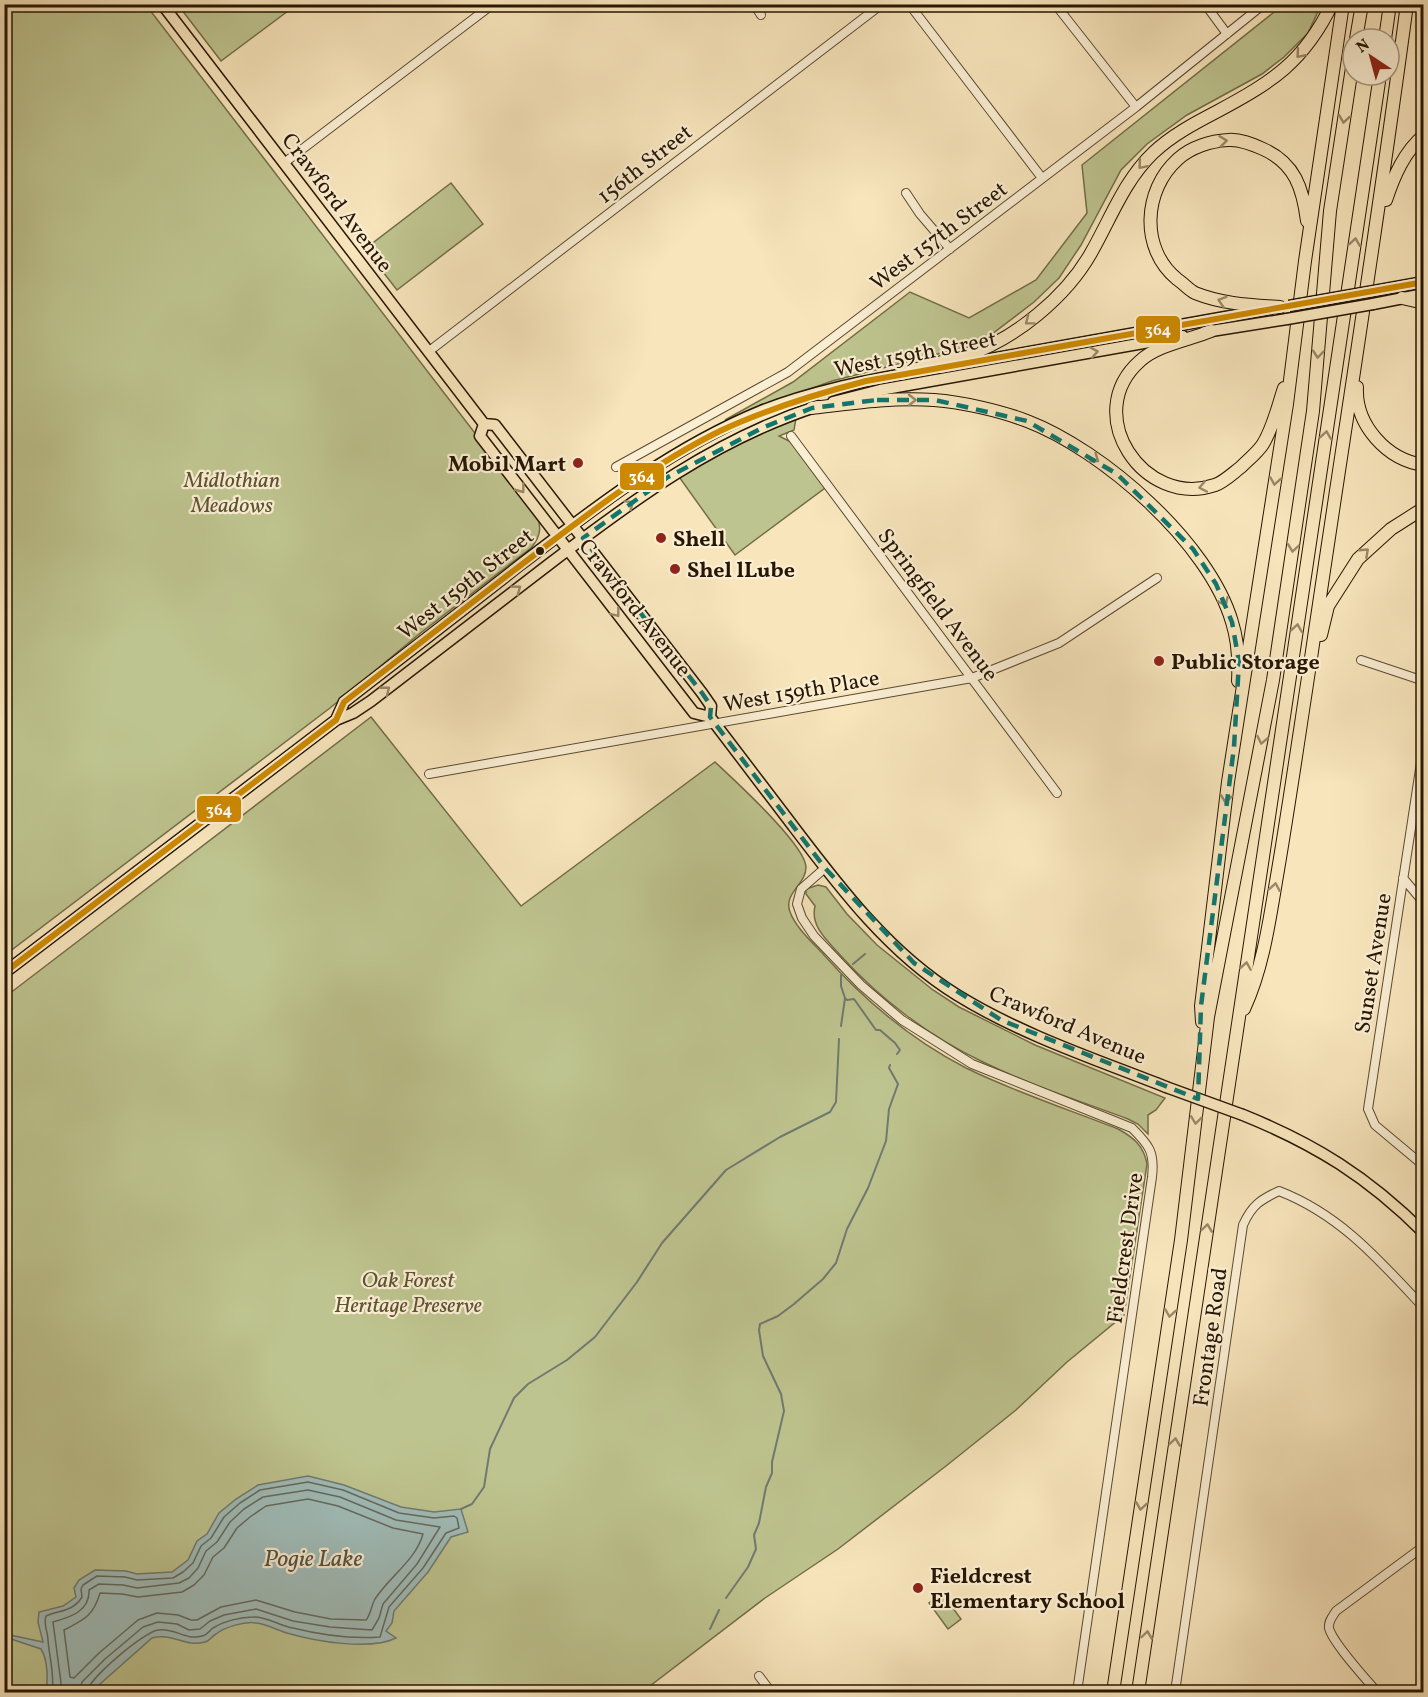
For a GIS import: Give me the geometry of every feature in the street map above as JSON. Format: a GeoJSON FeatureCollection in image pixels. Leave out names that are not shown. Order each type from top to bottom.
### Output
{"type":"FeatureCollection","features":[{"type":"Feature","properties":{"kind":"highway"},"geometry":{"type":"LineString","coordinates":[[902,374],[968,355],[1028,323],[1075,277],[1090,254],[1125,187],[1153,153],[1184,129],[1263,86],[1287,68],[1305,49],[1332,4]]}},
{"type":"Feature","properties":{"kind":"highway"},"geometry":{"type":"LineString","coordinates":[[1203,1062],[1201,1006],[1222,829],[1287,404],[1344,4]]}},
{"type":"Feature","properties":{"kind":"highway"},"geometry":{"type":"LineString","coordinates":[[1358,27],[1362,4]]}},
{"type":"Feature","properties":{"kind":"highway"},"geometry":{"type":"LineString","coordinates":[[1387,27],[1390,4]]}},
{"type":"Feature","properties":{"kind":"highway"},"geometry":{"type":"LineString","coordinates":[[1237,1024],[1253,990],[1272,906],[1376,232],[1407,4]]}},
{"type":"Feature","properties":{"kind":"highway"},"geometry":{"type":"LineString","coordinates":[[1113,1692],[1181,1240],[1208,1017],[1274,680],[1313,411],[1330,211],[1349,87]]}},
{"type":"Feature","properties":{"kind":"highway"},"geometry":{"type":"LineString","coordinates":[[1138,1692],[1378,87]]}},
{"type":"Feature","properties":{"kind":"highway"},"geometry":{"type":"LineString","coordinates":[[1376,232],[1392,183],[1406,154],[1424,135]]}},
{"type":"Feature","properties":{"kind":"highway"},"geometry":{"type":"LineString","coordinates":[[1284,307],[1232,304],[1193,292],[1171,274],[1162,263],[1151,238],[1150,208],[1159,182],[1178,158],[1202,144],[1229,139],[1248,142],[1274,154],[1295,174],[1304,199],[1309,237]]}},
{"type":"Feature","properties":{"kind":"highway"},"geometry":{"type":"LineString","coordinates":[[1402,298],[1424,303]]}},
{"type":"Feature","properties":{"kind":"highway"},"geometry":{"type":"LineString","coordinates":[[1211,331],[1183,342],[1160,347],[1149,353],[1132,369],[1118,396],[1116,407],[1118,432],[1128,452],[1144,471],[1168,485],[1190,490],[1217,485],[1263,445],[1292,361]]}},
{"type":"Feature","properties":{"kind":"highway"},"geometry":{"type":"LineString","coordinates":[[1359,344],[1356,396],[1365,426],[1385,448],[1412,463],[1424,465]]}},
{"type":"Feature","properties":{"kind":"highway"},"geometry":{"type":"LineString","coordinates":[[812,408],[877,400],[935,400],[980,408],[1027,421],[1077,446],[1117,474],[1193,549],[1216,584],[1232,622],[1239,662],[1234,747]]}},
{"type":"Feature","properties":{"kind":"highway"},"geometry":{"type":"LineString","coordinates":[[1304,701],[1328,606],[1358,559],[1391,529],[1424,508]]}},
{"type":"Feature","properties":{"kind":"main road","name":"Crawford Avenue"},"geometry":{"type":"LineString","coordinates":[[162,4],[484,424],[495,425],[583,538],[707,699],[711,706],[713,721],[825,868],[874,925],[914,963],[955,994],[1010,1024],[1166,1087],[1284,1131],[1347,1168],[1394,1203],[1424,1233]]}},
{"type":"Feature","properties":{"kind":"main road","name":"West 159th Street"},"geometry":{"type":"LineString","coordinates":[[336,720],[344,702],[572,524],[652,468],[735,423],[801,397],[845,385],[1424,282]]}},
{"type":"Feature","properties":{"kind":"main road","name":"West 159th Street"},"geometry":{"type":"LineString","coordinates":[[4,973],[336,720],[353,713],[371,701],[583,538],[677,472],[762,428],[812,408],[880,390],[1424,294]]}},
{"type":"Feature","properties":{"kind":"main road","name":"Crawford Avenue"},"geometry":{"type":"LineString","coordinates":[[484,424],[480,436],[567,550],[694,713],[713,721]]}},
{"type":"Feature","properties":{"kind":"street"},"geometry":{"type":"LineString","coordinates":[[284,164],[493,4]]}},
{"type":"Feature","properties":{"kind":"street"},"geometry":{"type":"LineString","coordinates":[[753,4],[761,15]]}},
{"type":"Feature","properties":{"kind":"street","name":"156th Street"},"geometry":{"type":"LineString","coordinates":[[428,352],[882,4]]}},
{"type":"Feature","properties":{"kind":"street"},"geometry":{"type":"LineString","coordinates":[[909,4],[1042,178]]}},
{"type":"Feature","properties":{"kind":"street"},"geometry":{"type":"LineString","coordinates":[[1055,4],[1136,107]]}},
{"type":"Feature","properties":{"kind":"street"},"geometry":{"type":"LineString","coordinates":[[1204,4],[1227,34]]}},
{"type":"Feature","properties":{"kind":"street","name":"West 157th Street"},"geometry":{"type":"LineString","coordinates":[[616,467],[788,372],[1136,107],[1264,4]]}},
{"type":"Feature","properties":{"kind":"street"},"geometry":{"type":"LineString","coordinates":[[906,193],[920,214],[950,249]]}},
{"type":"Feature","properties":{"kind":"street","name":"Springfield Avenue"},"geometry":{"type":"LineString","coordinates":[[791,436],[1057,793]]}},
{"type":"Feature","properties":{"kind":"street","name":"West 159th Place"},"geometry":{"type":"LineString","coordinates":[[429,774],[713,721],[972,678],[1059,643],[1157,578]]}},
{"type":"Feature","properties":{"kind":"street"},"geometry":{"type":"LineString","coordinates":[[1361,660],[1424,681]]}},
{"type":"Feature","properties":{"kind":"street","name":"Sunset Avenue"},"geometry":{"type":"LineString","coordinates":[[1424,743],[1368,1109],[1375,1125],[1424,1166]]}},
{"type":"Feature","properties":{"kind":"street","name":"Fieldcrest Drive"},"geometry":{"type":"LineString","coordinates":[[825,868],[801,889],[797,904],[802,918],[814,936],[861,985],[903,1020],[972,1064],[1132,1128],[1151,1148],[1154,1163],[1077,1692]]}},
{"type":"Feature","properties":{"kind":"street"},"geometry":{"type":"LineString","coordinates":[[1403,878],[1424,903]]}},
{"type":"Feature","properties":{"kind":"street","name":"Frontage Road"},"geometry":{"type":"LineString","coordinates":[[1175,1692],[1243,1224],[1250,1210],[1261,1200],[1279,1191],[1304,1200],[1341,1225],[1386,1266],[1424,1308]]}},
{"type":"Feature","properties":{"kind":"street"},"geometry":{"type":"LineString","coordinates":[[1377,1692],[1336,1642],[1329,1627],[1331,1618],[1336,1611],[1424,1546]]}},
{"type":"Feature","properties":{"kind":"street"},"geometry":{"type":"LineString","coordinates":[[759,1676],[771,1692]]}},
{"type":"Feature","properties":{"kind":"highlighted area"},"geometry":{"type":"Polygon","coordinates":[[[877,400],[935,400],[1027,421],[1117,474],[1193,549],[1216,584],[1232,622],[1239,662],[1234,747],[1201,1006],[1198,1099],[1001,1020],[914,963],[825,868],[710,717],[711,706],[702,693],[583,538],[668,477],[762,428],[812,408],[877,400]]]}},
{"type":"Feature","properties":{"kind":"green space","name":"Midlothian Meadows"},"geometry":{"type":"Polygon","coordinates":[[[4,5],[146,5],[534,510],[540,530],[531,548],[418,635],[330,708],[5,955],[4,5]]]}},
{"type":"Feature","properties":{"kind":"green space"},"geometry":{"type":"Polygon","coordinates":[[[178,5],[296,5],[221,61],[178,5]]]}},
{"type":"Feature","properties":{"kind":"green space"},"geometry":{"type":"Polygon","coordinates":[[[1283,5],[1321,5],[1308,33],[1284,57],[1262,74],[1187,115],[1147,144],[1121,170],[1081,245],[1059,278],[1034,302],[992,334],[969,346],[832,381],[725,420],[793,382],[910,292],[969,318],[1036,280],[1087,213],[1082,165],[1283,5]]]}},
{"type":"Feature","properties":{"kind":"green space"},"geometry":{"type":"Polygon","coordinates":[[[451,183],[483,224],[397,290],[365,249],[451,183]]]}},
{"type":"Feature","properties":{"kind":"green space"},"geometry":{"type":"Polygon","coordinates":[[[796,418],[794,430],[779,436],[791,442],[825,488],[735,555],[677,474],[796,418]]]}},
{"type":"Feature","properties":{"kind":"green space","name":"Oak Forest Heritage Preserve"},"geometry":{"type":"Polygon","coordinates":[[[371,717],[521,906],[715,762],[782,828],[803,857],[805,873],[790,899],[790,912],[800,929],[855,988],[908,1032],[946,1057],[1022,1093],[1118,1129],[1140,1147],[1147,1164],[1124,1315],[1067,1362],[1016,1410],[946,1466],[838,1549],[765,1598],[642,1692],[5,1692],[5,997],[371,717]]]}},
{"type":"Feature","properties":{"kind":"green space"},"geometry":{"type":"Polygon","coordinates":[[[818,885],[826,887],[847,914],[877,945],[933,990],[959,1007],[1035,1045],[1165,1098],[1156,1110],[1148,1115],[1148,1134],[1138,1124],[1128,1119],[983,1062],[944,1041],[907,1016],[856,972],[821,933],[815,921],[815,906],[806,894],[806,889],[818,885]]]}},
{"type":"Feature","properties":{"kind":"green space"},"geometry":{"type":"Polygon","coordinates":[[[942,1593],[961,1619],[948,1629],[929,1603],[942,1593]]]}},
{"type":"Feature","properties":{"kind":"water","name":"Pogie Lake"},"geometry":{"type":"Polygon","coordinates":[[[308,1476],[344,1485],[401,1507],[434,1512],[461,1509],[468,1532],[451,1537],[428,1572],[394,1611],[392,1623],[386,1631],[396,1638],[372,1644],[326,1642],[260,1624],[246,1623],[225,1629],[207,1641],[198,1643],[166,1637],[152,1638],[91,1692],[46,1692],[47,1670],[41,1649],[5,1637],[5,1634],[43,1642],[38,1622],[39,1612],[63,1606],[76,1597],[74,1588],[79,1580],[95,1570],[126,1571],[137,1574],[172,1572],[188,1560],[197,1541],[207,1534],[219,1513],[236,1499],[258,1485],[308,1476]]]}},
{"type":"Feature","properties":{"kind":"waterway"},"geometry":{"type":"LineString","coordinates":[[853,964],[865,954]]}},
{"type":"Feature","properties":{"kind":"waterway"},"geometry":{"type":"LineString","coordinates":[[841,975],[841,986],[845,998],[841,1026]]}},
{"type":"Feature","properties":{"kind":"waterway"},"geometry":{"type":"LineString","coordinates":[[845,998],[854,999],[876,1030],[880,1030],[895,1043],[900,1050],[897,1054]]}},
{"type":"Feature","properties":{"kind":"waterway"},"geometry":{"type":"LineString","coordinates":[[461,1509],[472,1504],[484,1487],[490,1449],[514,1398],[528,1384],[567,1360],[595,1337],[637,1282],[662,1243],[726,1170],[780,1137],[830,1112],[836,1102],[839,1039]]}},
{"type":"Feature","properties":{"kind":"waterway"},"geometry":{"type":"LineString","coordinates":[[726,1598],[748,1567],[756,1549],[754,1535],[759,1523],[766,1487],[772,1473],[772,1462],[784,1411],[781,1394],[763,1356],[760,1324],[778,1316],[794,1304],[823,1279],[836,1263],[847,1229],[868,1188],[886,1141],[889,1109],[898,1084],[889,1068],[890,1065]]}},
{"type":"Feature","properties":{"kind":"waterway"},"geometry":{"type":"LineString","coordinates":[[710,1629],[719,1610]]}},
{"type":"Feature","properties":{"kind":"transit line","name":"364"},"geometry":{"type":"LineString","coordinates":[[4,973],[336,720],[344,702],[563,533],[665,461],[720,431],[792,403],[866,381],[1424,282]]}},
{"type":"Feature","properties":{"kind":"place","name":"Mobil Mart"},"geometry":{"type":"Point","coordinates":[578,463]}},
{"type":"Feature","properties":{"kind":"place","name":"Shell"},"geometry":{"type":"Point","coordinates":[661,538]}},
{"type":"Feature","properties":{"kind":"place","name":"Shel lLube"},"geometry":{"type":"Point","coordinates":[675,569]}},
{"type":"Feature","properties":{"kind":"place","name":"Public Storage"},"geometry":{"type":"Point","coordinates":[1159,661]}},
{"type":"Feature","properties":{"kind":"place","name":"Fieldcrest Elementary School"},"geometry":{"type":"Point","coordinates":[918,1588]}}]}
